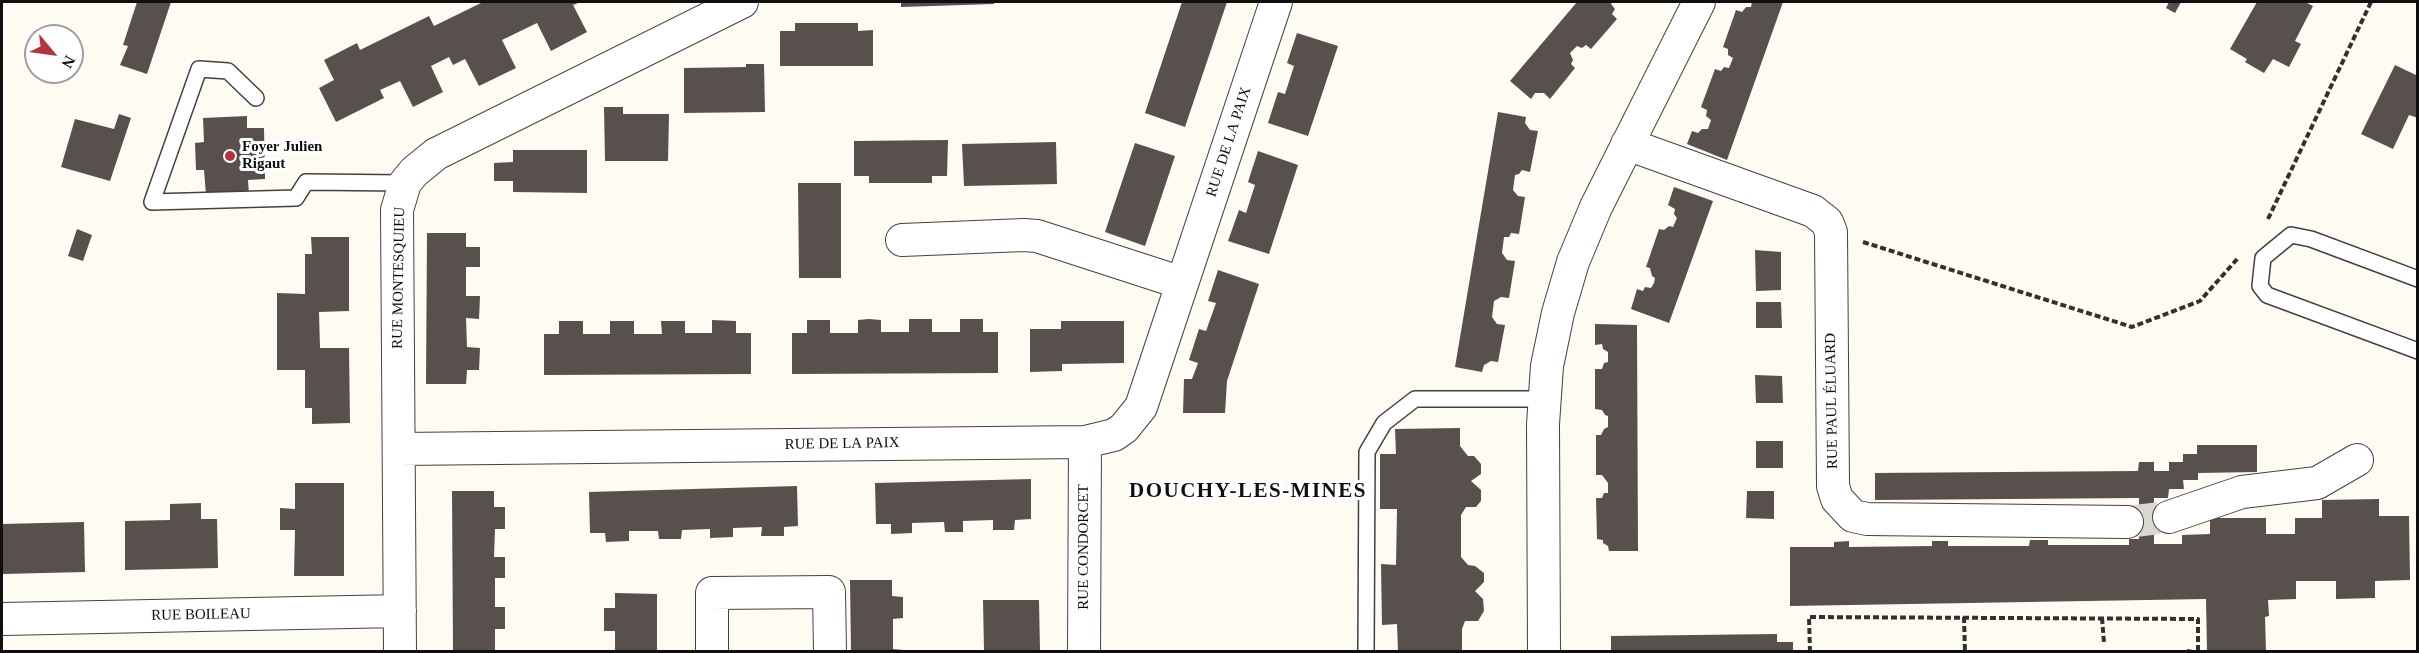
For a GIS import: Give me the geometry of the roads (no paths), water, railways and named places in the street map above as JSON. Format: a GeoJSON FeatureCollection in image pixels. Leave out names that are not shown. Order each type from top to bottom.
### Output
{"type":"FeatureCollection","features":[{"type":"Feature","properties":{"kind":"street","name":"RUE MONTESQUIEU"},"geometry":{"type":"LineString","coordinates":[[400,651],[397,210],[405,183],[414,172],[436,154],[742,2]]}},
{"type":"Feature","properties":{"kind":"street","name":"RUE DE LA PAIX"},"geometry":{"type":"LineString","coordinates":[[399,449],[1085,442],[1114,435],[1134,418],[1141,407],[1276,2]]}},
{"type":"Feature","properties":{"kind":"street"},"geometry":{"type":"LineString","coordinates":[[1544,651],[1544,399],[1547,366],[1558,313],[1573,262],[1596,207],[1699,2]]}},
{"type":"Feature","properties":{"kind":"street","name":"RUE PAUL ÉLUARD"},"geometry":{"type":"LineString","coordinates":[[1627,144],[1813,211],[1827,222],[1831,232],[1833,486],[1837,499],[1853,516],[1867,519],[2127,522]]}},
{"type":"Feature","properties":{"kind":"street"},"geometry":{"type":"LineString","coordinates":[[902,240],[1037,236],[1182,283]]}},
{"type":"Feature","properties":{"kind":"street","name":"RUE CONDORCET"},"geometry":{"type":"LineString","coordinates":[[1084,651],[1085,442]]}},
{"type":"Feature","properties":{"kind":"street"},"geometry":{"type":"LineString","coordinates":[[2169,517],[2242,492],[2317,483],[2357,460]]}},
{"type":"Feature","properties":{"kind":"street"},"geometry":{"type":"LineString","coordinates":[[712,651],[712,593],[818,592],[830,592],[830,651]]}},
{"type":"Feature","properties":{"kind":"street","name":"RUE BOILEAU"},"geometry":{"type":"LineString","coordinates":[[2,619],[400,611]]}},
{"type":"Feature","properties":{"kind":"lane"},"geometry":{"type":"LineString","coordinates":[[256,98],[228,71],[198,69],[152,202],[296,198],[306,182],[405,183]]}},
{"type":"Feature","properties":{"kind":"lane"},"geometry":{"type":"LineString","coordinates":[[2418,279],[2311,239],[2291,235],[2263,258],[2260,286],[2267,295],[2418,351]]}},
{"type":"Feature","properties":{"kind":"lane"},"geometry":{"type":"LineString","coordinates":[[1366,651],[1367,452],[1384,423],[1415,399],[1544,399]]}},
{"type":"Feature","properties":{"kind":"tunnel"},"geometry":{"type":"LineString","coordinates":[[2127,522],[2169,517]]}},
{"type":"Feature","properties":{"kind":"place","name":"Foyer Julien Rigaut"},"geometry":{"type":"Point","coordinates":[230,156]}},
{"type":"Feature","properties":{"kind":"district","name":"DOUCHY-LES-MINES"},"geometry":{"type":"Point","coordinates":[1248,492]}}]}
